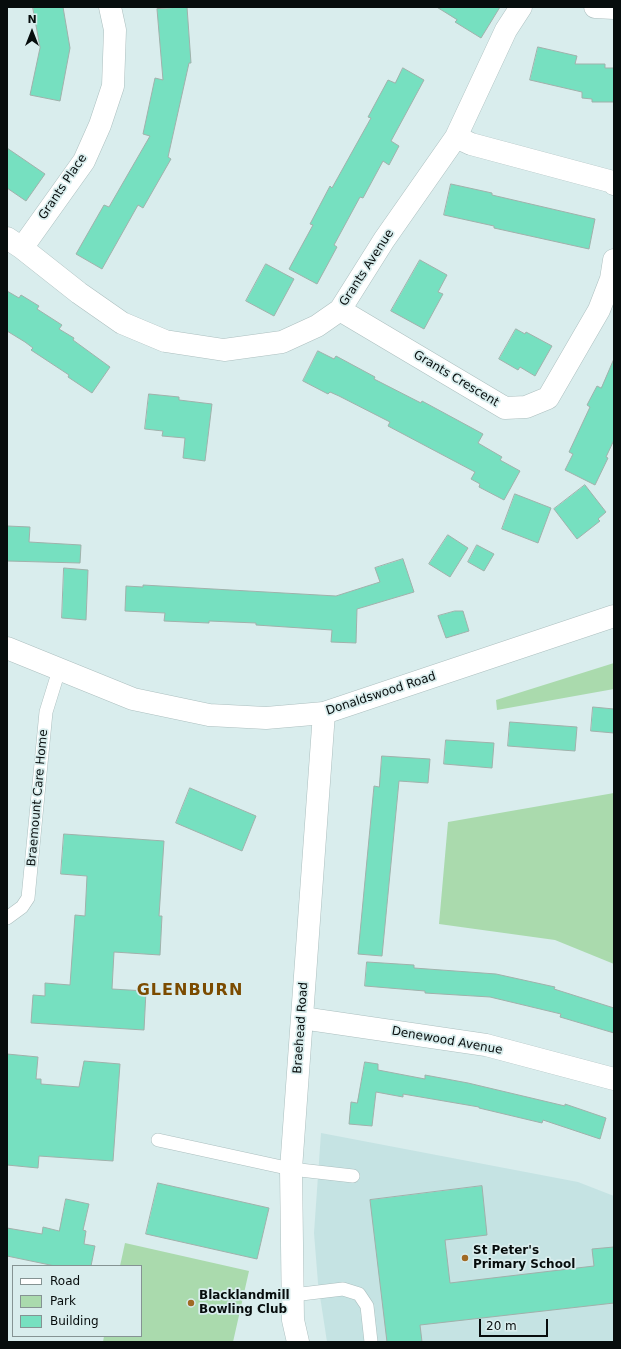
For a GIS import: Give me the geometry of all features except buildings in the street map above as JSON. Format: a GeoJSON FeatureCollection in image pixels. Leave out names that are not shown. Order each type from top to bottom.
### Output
{"type":"FeatureCollection","features":[{"type":"Feature","properties":{"kind":"street","name":"Grants Place"},"geometry":{"type":"LineString","coordinates":[[14,243],[84,161],[100,125],[113,86],[115,30],[110,7]]}},
{"type":"Feature","properties":{"kind":"street","name":"Grants Avenue"},"geometry":{"type":"LineString","coordinates":[[14,243],[79,293],[122,323],[165,341],[224,350],[282,342],[317,326],[340,310],[384,240],[456,137],[506,30],[521,7]]}},
{"type":"Feature","properties":{"kind":"street"},"geometry":{"type":"LineString","coordinates":[[595,7],[614,8]]}},
{"type":"Feature","properties":{"kind":"street"},"geometry":{"type":"LineString","coordinates":[[456,137],[471,144],[613,182],[614,184]]}},
{"type":"Feature","properties":{"kind":"street","name":"Grants Crescent"},"geometry":{"type":"LineString","coordinates":[[340,310],[505,408],[526,407],[548,398],[599,310],[611,280],[614,260]]}},
{"type":"Feature","properties":{"kind":"street","name":"Donaldswood Road"},"geometry":{"type":"LineString","coordinates":[[7,648],[133,699],[209,715],[266,718],[324,713],[614,616]]}},
{"type":"Feature","properties":{"kind":"street","name":"Braehead Road"},"geometry":{"type":"LineString","coordinates":[[298,1342],[293,1320],[291,1169],[324,713]]}},
{"type":"Feature","properties":{"kind":"street","name":"Denewood Avenue"},"geometry":{"type":"LineString","coordinates":[[302,1018],[486,1045],[614,1079]]}},
{"type":"Feature","properties":{"kind":"lane","name":"Braemount Care Home"},"geometry":{"type":"LineString","coordinates":[[7,918],[22,907],[28,898],[46,712],[59,670]]}},
{"type":"Feature","properties":{"kind":"lane"},"geometry":{"type":"LineString","coordinates":[[158,1140],[291,1169],[353,1176]]}},
{"type":"Feature","properties":{"kind":"lane"},"geometry":{"type":"LineString","coordinates":[[293,1295],[343,1289],[359,1294],[367,1306],[371,1342]]}},
{"type":"Feature","properties":{"kind":"shaded area","name":"St Peter's Primary School"},"geometry":{"type":"Polygon","coordinates":[[[321,1133],[578,1182],[614,1196],[614,1342],[327,1342],[318,1283],[314,1233],[321,1133]]]}},
{"type":"Feature","properties":{"kind":"green space"},"geometry":{"type":"Polygon","coordinates":[[[614,663],[614,689],[497,710],[496,700],[614,663]]]}},
{"type":"Feature","properties":{"kind":"green space"},"geometry":{"type":"Polygon","coordinates":[[[614,793],[614,964],[555,940],[439,924],[448,822],[614,793]]]}},
{"type":"Feature","properties":{"kind":"green space","name":"Blacklandmill Bowling Club"},"geometry":{"type":"Polygon","coordinates":[[[125,1243],[249,1271],[233,1342],[103,1342],[104,1337],[142,1337],[142,1265],[120,1265],[125,1243]]]}},
{"type":"Feature","properties":{"kind":"place","name":"St Peter's Primary School"},"geometry":{"type":"Point","coordinates":[465,1258]}},
{"type":"Feature","properties":{"kind":"place","name":"Blacklandmill Bowling Club"},"geometry":{"type":"Point","coordinates":[191,1303]}},
{"type":"Feature","properties":{"kind":"district","name":"GLENBURN"},"geometry":{"type":"Point","coordinates":[190,991]}}]}
